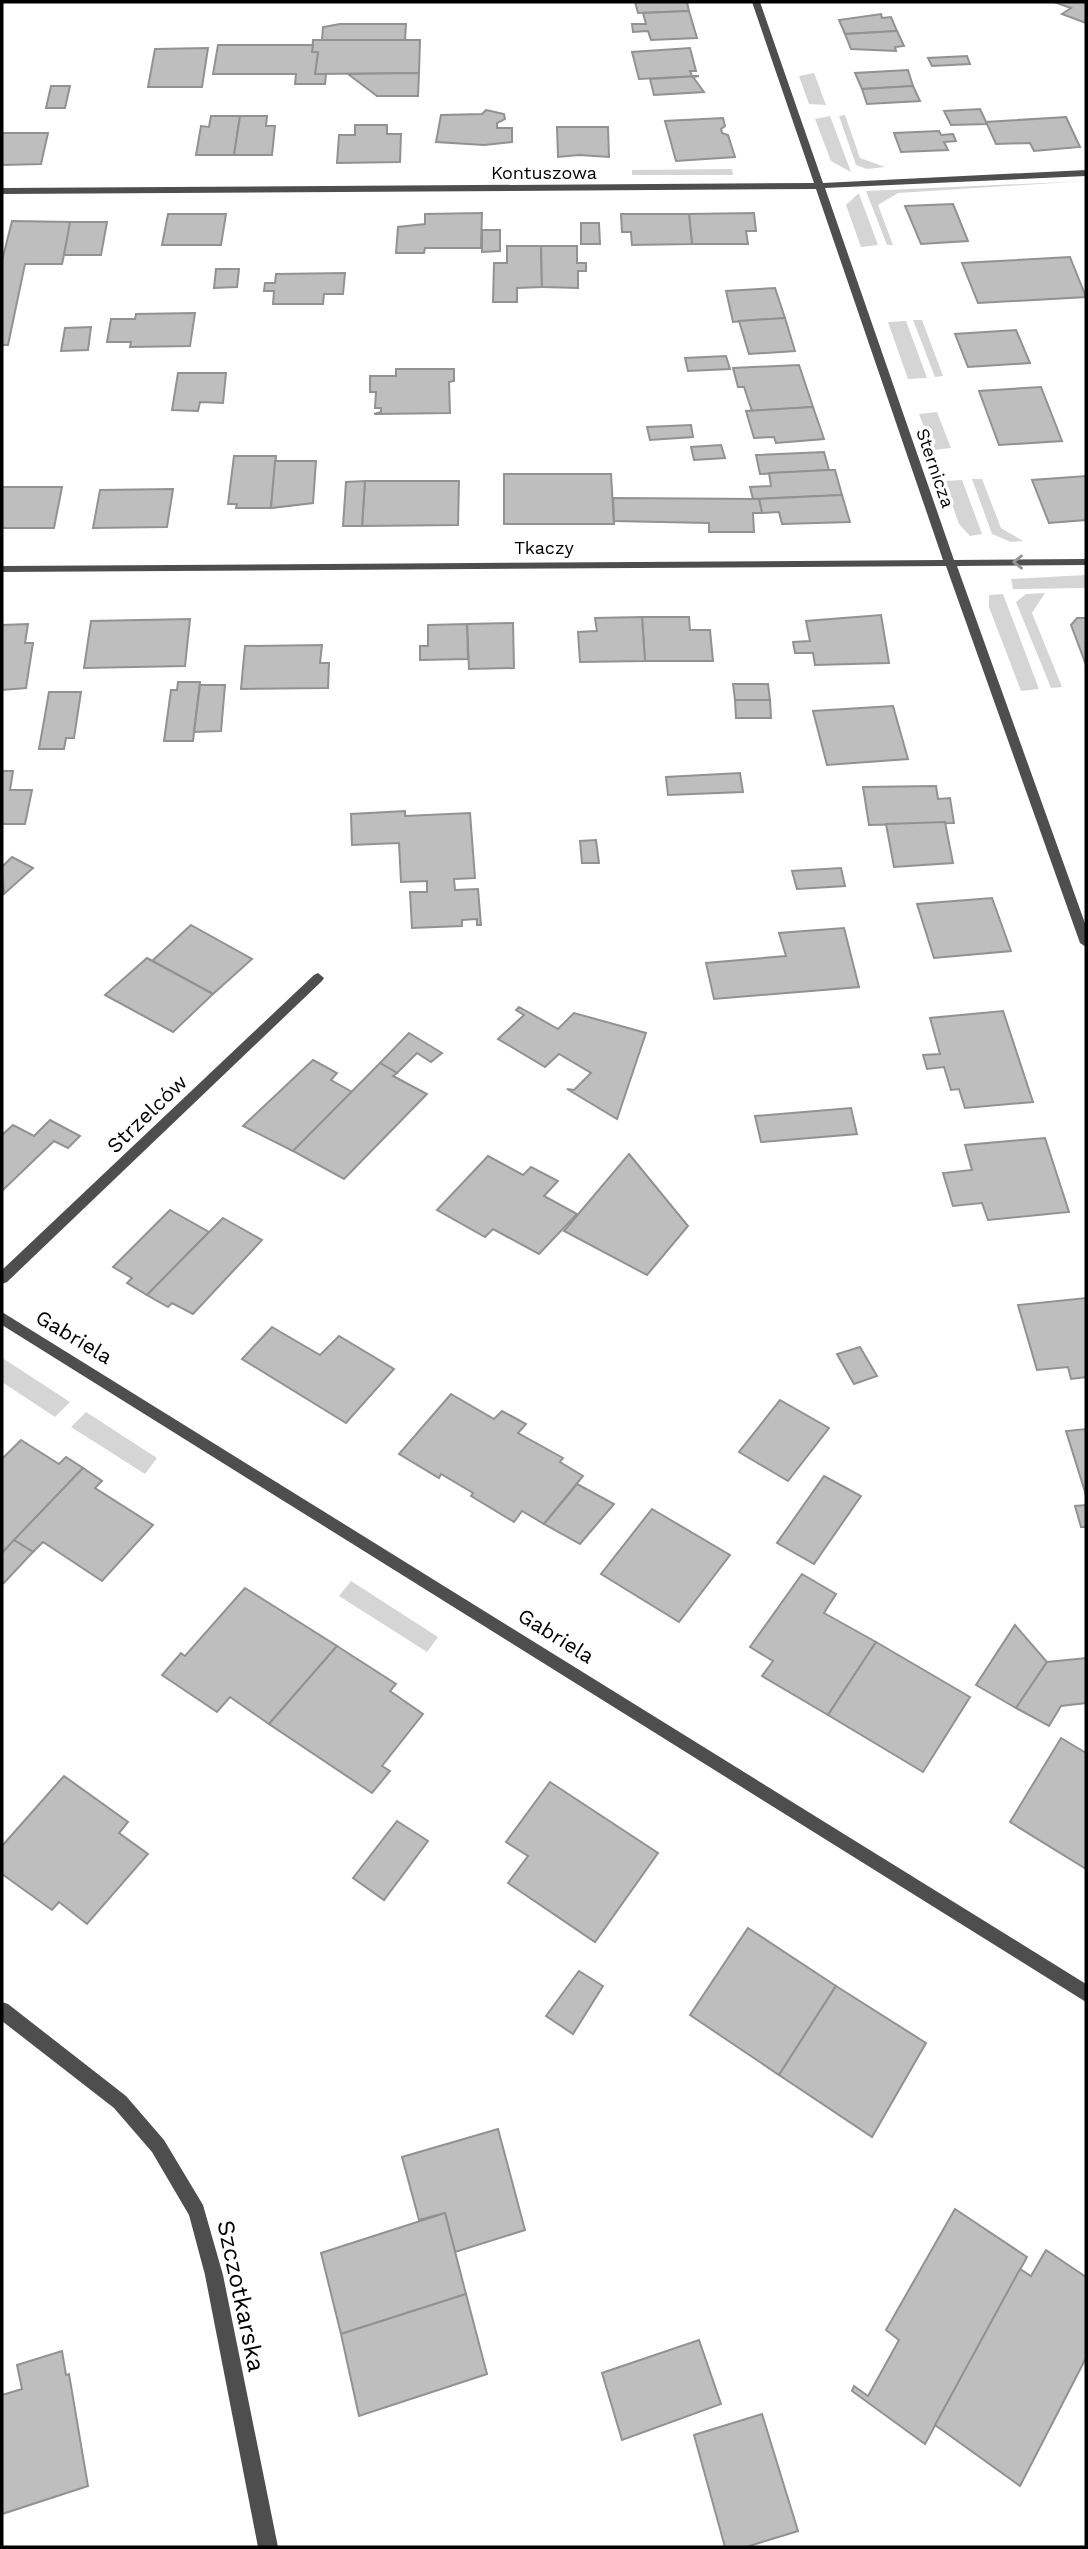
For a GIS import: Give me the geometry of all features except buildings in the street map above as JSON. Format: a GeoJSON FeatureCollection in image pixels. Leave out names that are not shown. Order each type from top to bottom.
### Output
{"type":"FeatureCollection","features":[{"type":"Feature","properties":{"kind":"street","name":"Sternicza"},"geometry":{"type":"LineString","coordinates":[[755,2],[950,563],[1086,943]]}},
{"type":"Feature","properties":{"kind":"street","name":"Kontuszowa"},"geometry":{"type":"LineString","coordinates":[[2,191],[777,188],[1086,173]]}},
{"type":"Feature","properties":{"kind":"street","name":"Tkaczy"},"geometry":{"type":"LineString","coordinates":[[2,569],[1086,562]]}},
{"type":"Feature","properties":{"kind":"street","name":"Strzelców"},"geometry":{"type":"LineString","coordinates":[[2,1278],[318,978]]}},
{"type":"Feature","properties":{"kind":"street","name":"Gabriela"},"geometry":{"type":"LineString","coordinates":[[2,1318],[1086,1994]]}},
{"type":"Feature","properties":{"kind":"street","name":"Szczotkarska"},"geometry":{"type":"LineString","coordinates":[[2,2010],[120,2102],[158,2146],[197,2211],[214,2275],[268,2547]]}},
{"type":"Feature","properties":{"kind":"shaded area"},"geometry":{"type":"Polygon","coordinates":[[[814,73],[826,105],[809,104],[799,76],[814,73]]]}},
{"type":"Feature","properties":{"kind":"shaded area"},"geometry":{"type":"Polygon","coordinates":[[[845,115],[860,158],[885,167],[867,169],[856,165],[839,116],[845,115]]]}},
{"type":"Feature","properties":{"kind":"shaded area"},"geometry":{"type":"Polygon","coordinates":[[[830,116],[851,172],[831,161],[815,119],[830,116]]]}},
{"type":"Feature","properties":{"kind":"shaded area"},"geometry":{"type":"Polygon","coordinates":[[[732,169],[733,175],[632,175],[632,170],[732,169]]]}},
{"type":"Feature","properties":{"kind":"shaded area"},"geometry":{"type":"Polygon","coordinates":[[[1086,181],[898,193],[878,205],[893,245],[887,245],[866,191],[1086,181]]]}},
{"type":"Feature","properties":{"kind":"shaded area"},"geometry":{"type":"Polygon","coordinates":[[[859,193],[878,245],[861,247],[846,205],[859,193]]]}},
{"type":"Feature","properties":{"kind":"shaded area"},"geometry":{"type":"Polygon","coordinates":[[[913,320],[922,320],[943,376],[935,377],[913,320]]]}},
{"type":"Feature","properties":{"kind":"shaded area"},"geometry":{"type":"Polygon","coordinates":[[[906,321],[927,378],[908,379],[888,322],[906,321]]]}},
{"type":"Feature","properties":{"kind":"shaded area"},"geometry":{"type":"Polygon","coordinates":[[[937,412],[951,448],[933,450],[919,414],[937,412]]]}},
{"type":"Feature","properties":{"kind":"shaded area"},"geometry":{"type":"Polygon","coordinates":[[[972,479],[982,479],[1001,528],[1023,541],[1011,542],[992,534],[972,479]]]}},
{"type":"Feature","properties":{"kind":"shaded area"},"geometry":{"type":"Polygon","coordinates":[[[962,480],[982,534],[970,536],[959,524],[944,481],[962,480]]]}},
{"type":"Feature","properties":{"kind":"shaded area"},"geometry":{"type":"Polygon","coordinates":[[[1086,575],[1086,588],[1013,589],[1011,579],[1086,575]]]}},
{"type":"Feature","properties":{"kind":"shaded area"},"geometry":{"type":"Polygon","coordinates":[[[1045,593],[1032,613],[1062,687],[1051,688],[1016,602],[1026,594],[1045,593]]]}},
{"type":"Feature","properties":{"kind":"shaded area"},"geometry":{"type":"Polygon","coordinates":[[[1003,594],[1039,689],[1021,691],[989,607],[989,595],[1003,594]]]}},
{"type":"Feature","properties":{"kind":"shaded area"},"geometry":{"type":"Polygon","coordinates":[[[2,1358],[70,1402],[55,1417],[2,1382],[2,1358]]]}},
{"type":"Feature","properties":{"kind":"shaded area"},"geometry":{"type":"Polygon","coordinates":[[[86,1412],[157,1458],[145,1474],[71,1427],[86,1412]]]}},
{"type":"Feature","properties":{"kind":"shaded area"},"geometry":{"type":"Polygon","coordinates":[[[351,1581],[438,1637],[427,1652],[339,1596],[351,1581]]]}}]}
